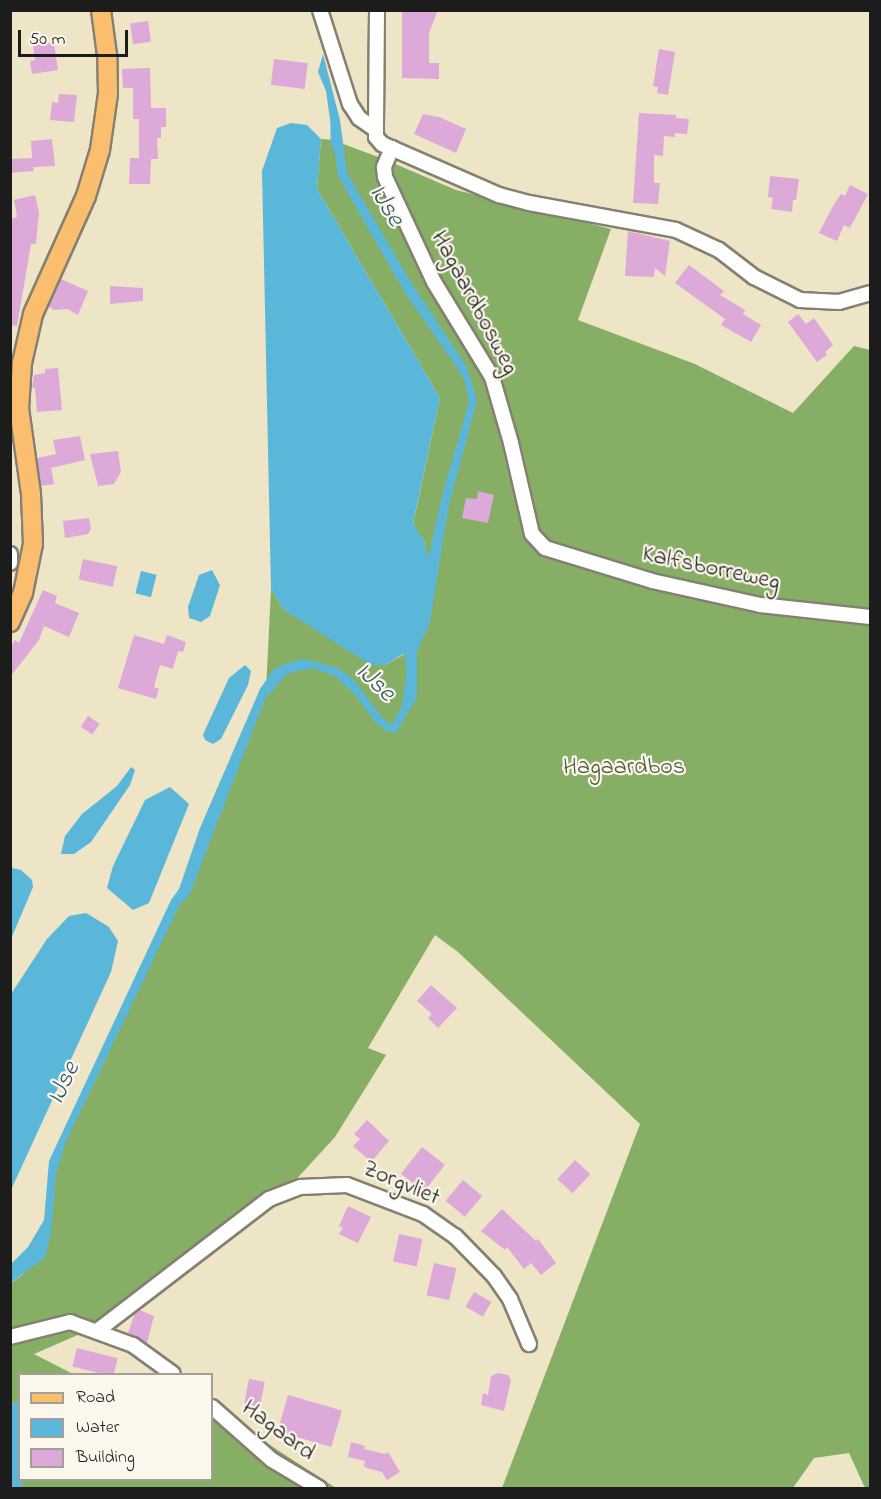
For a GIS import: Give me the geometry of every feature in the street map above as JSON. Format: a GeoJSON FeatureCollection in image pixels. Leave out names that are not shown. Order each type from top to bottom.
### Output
{"type":"FeatureCollection","features":[{"type":"Feature","properties":{"kind":"main road"},"geometry":{"type":"LineString","coordinates":[[10,622],[15,601],[30,569],[33,518],[19,409],[22,363],[33,314],[86,196],[100,150],[108,94],[107,55],[101,10]]}},
{"type":"Feature","properties":{"kind":"street"},"geometry":{"type":"LineString","coordinates":[[320,10],[350,104],[359,118],[376,130]]}},
{"type":"Feature","properties":{"kind":"street"},"geometry":{"type":"LineString","coordinates":[[377,10],[376,130],[378,141],[498,195],[529,203],[675,230],[719,250],[754,277],[800,300],[839,302],[870,294]]}},
{"type":"Feature","properties":{"kind":"street","name":"Hagaardbosweg"},"geometry":{"type":"LineString","coordinates":[[392,148],[384,167],[386,177],[434,282],[492,377],[512,443],[532,534],[545,548]]}},
{"type":"Feature","properties":{"kind":"street","name":"Kalfsborreweg"},"geometry":{"type":"LineString","coordinates":[[545,548],[652,581],[760,605],[870,617]]}},
{"type":"Feature","properties":{"kind":"street"},"geometry":{"type":"LineString","coordinates":[[10,554],[10,563]]}},
{"type":"Feature","properties":{"kind":"street","name":"Zorgvliet"},"geometry":{"type":"LineString","coordinates":[[97,1331],[269,1199],[301,1187],[347,1185],[423,1214],[454,1236],[494,1276],[510,1299],[529,1344]]}},
{"type":"Feature","properties":{"kind":"street"},"geometry":{"type":"LineString","coordinates":[[10,1337],[62,1322],[97,1331],[133,1345],[172,1373]]}},
{"type":"Feature","properties":{"kind":"street","name":"Hagaard"},"geometry":{"type":"LineString","coordinates":[[213,1408],[272,1460],[320,1488]]}},
{"type":"Feature","properties":{"kind":"green space","name":"Hagaardbos"},"geometry":{"type":"Polygon","coordinates":[[[321,139],[333,140],[456,190],[611,229],[578,320],[695,364],[793,413],[854,346],[870,350],[870,1488],[865,1488],[849,1453],[814,1458],[793,1488],[502,1488],[640,1124],[458,952],[435,935],[368,1048],[386,1055],[335,1137],[291,1185],[95,1336],[80,1334],[34,1354],[71,1373],[18,1373],[18,1402],[11,1404],[10,1284],[22,1275],[48,1216],[56,1156],[200,844],[266,690],[271,589],[284,610],[385,665],[403,655],[412,642],[420,588],[428,560],[424,541],[413,524],[440,398],[317,189],[321,139]]]}},
{"type":"Feature","properties":{"kind":"green space"},"geometry":{"type":"Polygon","coordinates":[[[213,1401],[259,1438],[336,1488],[20,1488],[23,1481],[213,1481],[213,1401]]]}},
{"type":"Feature","properties":{"kind":"water"},"geometry":{"type":"Polygon","coordinates":[[[323,54],[340,120],[347,173],[409,279],[467,367],[477,401],[448,509],[430,623],[417,651],[417,697],[396,733],[387,731],[376,723],[356,696],[335,676],[313,668],[288,673],[265,699],[189,896],[180,904],[65,1144],[56,1174],[51,1233],[45,1257],[11,1283],[11,1264],[28,1247],[44,1220],[49,1161],[171,900],[179,889],[200,828],[260,689],[273,670],[287,663],[304,659],[338,668],[354,680],[384,720],[392,725],[407,695],[405,653],[385,665],[371,665],[284,610],[271,589],[262,171],[277,128],[291,123],[307,125],[321,139],[317,189],[440,398],[413,523],[424,541],[428,559],[441,500],[469,402],[465,382],[456,366],[405,293],[338,176],[326,91],[318,72],[323,54]]]}},
{"type":"Feature","properties":{"kind":"water"},"geometry":{"type":"Polygon","coordinates":[[[212,570],[220,585],[210,616],[201,622],[189,618],[188,607],[199,575],[212,570]]]}},
{"type":"Feature","properties":{"kind":"water"},"geometry":{"type":"Polygon","coordinates":[[[141,571],[157,575],[151,597],[135,593],[141,571]]]}},
{"type":"Feature","properties":{"kind":"water"},"geometry":{"type":"Polygon","coordinates":[[[245,665],[251,671],[248,685],[221,739],[213,744],[205,740],[203,735],[229,678],[245,665]]]}},
{"type":"Feature","properties":{"kind":"water"},"geometry":{"type":"Polygon","coordinates":[[[131,767],[135,770],[130,785],[91,842],[74,854],[61,854],[65,836],[82,814],[117,786],[131,767]]]}},
{"type":"Feature","properties":{"kind":"water"},"geometry":{"type":"Polygon","coordinates":[[[170,787],[189,804],[149,903],[133,910],[107,888],[113,866],[145,800],[170,787]]]}},
{"type":"Feature","properties":{"kind":"water"},"geometry":{"type":"Polygon","coordinates":[[[12,868],[21,870],[32,880],[33,887],[11,939],[12,868]]]}},
{"type":"Feature","properties":{"kind":"water"},"geometry":{"type":"Polygon","coordinates":[[[86,913],[109,927],[118,941],[111,972],[11,1190],[11,994],[47,939],[69,916],[86,913]]]}},
{"type":"Feature","properties":{"kind":"water"},"geometry":{"type":"Polygon","coordinates":[[[18,1402],[18,1481],[23,1481],[20,1488],[11,1488],[11,1404],[18,1402]]]}},
{"type":"Feature","properties":{"kind":"building"},"geometry":{"type":"Polygon","coordinates":[[[402,10],[438,10],[429,33],[429,63],[439,63],[439,79],[402,78],[402,10]]]}},
{"type":"Feature","properties":{"kind":"building"},"geometry":{"type":"Polygon","coordinates":[[[148,21],[151,42],[133,44],[130,24],[148,21]]]}},
{"type":"Feature","properties":{"kind":"building"},"geometry":{"type":"Polygon","coordinates":[[[54,43],[58,70],[32,74],[30,61],[35,60],[33,45],[54,43]]]}},
{"type":"Feature","properties":{"kind":"building"},"geometry":{"type":"Polygon","coordinates":[[[659,49],[675,52],[668,95],[657,93],[658,87],[653,86],[659,49]]]}},
{"type":"Feature","properties":{"kind":"building"},"geometry":{"type":"Polygon","coordinates":[[[274,59],[308,63],[305,89],[271,85],[274,59]]]}},
{"type":"Feature","properties":{"kind":"building"},"geometry":{"type":"Polygon","coordinates":[[[150,68],[151,108],[166,108],[166,127],[161,127],[161,138],[157,138],[158,159],[151,159],[150,184],[129,184],[130,158],[139,158],[139,119],[133,119],[133,88],[123,88],[122,69],[150,68]]]}},
{"type":"Feature","properties":{"kind":"building"},"geometry":{"type":"Polygon","coordinates":[[[59,94],[77,95],[74,122],[50,120],[52,102],[58,103],[59,94]]]}},
{"type":"Feature","properties":{"kind":"building"},"geometry":{"type":"Polygon","coordinates":[[[639,113],[676,115],[676,118],[689,119],[687,134],[675,133],[675,137],[664,136],[663,156],[654,155],[654,183],[660,183],[658,204],[633,203],[639,113]]]}},
{"type":"Feature","properties":{"kind":"building"},"geometry":{"type":"Polygon","coordinates":[[[423,114],[439,117],[466,129],[456,153],[414,134],[423,114]]]}},
{"type":"Feature","properties":{"kind":"building"},"geometry":{"type":"Polygon","coordinates":[[[52,139],[55,166],[33,167],[34,171],[10,173],[10,159],[32,158],[31,141],[52,139]]]}},
{"type":"Feature","properties":{"kind":"building"},"geometry":{"type":"Polygon","coordinates":[[[770,176],[799,179],[792,212],[771,209],[773,198],[768,197],[770,176]]]}},
{"type":"Feature","properties":{"kind":"building"},"geometry":{"type":"Polygon","coordinates":[[[850,185],[868,194],[850,228],[844,225],[837,241],[819,233],[833,206],[841,194],[845,196],[850,185]]]}},
{"type":"Feature","properties":{"kind":"building"},"geometry":{"type":"Polygon","coordinates":[[[35,195],[39,212],[36,244],[31,244],[17,326],[10,325],[10,219],[17,217],[14,200],[35,195]]]}},
{"type":"Feature","properties":{"kind":"building"},"geometry":{"type":"Polygon","coordinates":[[[628,231],[670,241],[665,276],[655,268],[654,277],[625,276],[628,231]]]}},
{"type":"Feature","properties":{"kind":"building"},"geometry":{"type":"Polygon","coordinates":[[[689,265],[724,291],[720,295],[745,310],[743,314],[761,325],[751,342],[721,325],[725,319],[675,283],[689,265]]]}},
{"type":"Feature","properties":{"kind":"building"},"geometry":{"type":"Polygon","coordinates":[[[61,279],[88,291],[78,315],[68,309],[54,310],[49,307],[61,279]]]}},
{"type":"Feature","properties":{"kind":"building"},"geometry":{"type":"Polygon","coordinates":[[[110,286],[143,288],[143,301],[110,304],[110,286]]]}},
{"type":"Feature","properties":{"kind":"building"},"geometry":{"type":"Polygon","coordinates":[[[798,314],[806,324],[814,318],[833,345],[825,352],[827,355],[817,362],[788,322],[798,314]]]}},
{"type":"Feature","properties":{"kind":"building"},"geometry":{"type":"Polygon","coordinates":[[[58,368],[62,410],[37,412],[35,388],[32,387],[34,375],[45,373],[45,369],[58,368]]]}},
{"type":"Feature","properties":{"kind":"building"},"geometry":{"type":"Polygon","coordinates":[[[80,436],[85,460],[51,468],[54,484],[41,486],[37,458],[56,454],[53,440],[80,436]]]}},
{"type":"Feature","properties":{"kind":"building"},"geometry":{"type":"Polygon","coordinates":[[[118,451],[121,472],[114,484],[98,486],[90,454],[118,451]]]}},
{"type":"Feature","properties":{"kind":"building"},"geometry":{"type":"Polygon","coordinates":[[[478,491],[494,495],[488,523],[462,518],[466,498],[477,499],[478,491]]]}},
{"type":"Feature","properties":{"kind":"building"},"geometry":{"type":"Polygon","coordinates":[[[89,518],[91,529],[88,534],[65,538],[63,521],[89,518]]]}},
{"type":"Feature","properties":{"kind":"building"},"geometry":{"type":"Polygon","coordinates":[[[83,559],[117,566],[113,587],[79,580],[83,559]]]}},
{"type":"Feature","properties":{"kind":"building"},"geometry":{"type":"Polygon","coordinates":[[[43,590],[57,596],[55,603],[79,613],[69,637],[44,626],[39,640],[10,677],[10,648],[15,640],[19,643],[43,590]]]}},
{"type":"Feature","properties":{"kind":"building"},"geometry":{"type":"Polygon","coordinates":[[[134,635],[164,644],[167,635],[186,642],[183,652],[178,651],[173,669],[160,665],[154,687],[159,689],[156,699],[118,688],[134,635]]]}},
{"type":"Feature","properties":{"kind":"building"},"geometry":{"type":"Polygon","coordinates":[[[88,716],[100,724],[92,735],[81,727],[88,716]]]}},
{"type":"Feature","properties":{"kind":"building"},"geometry":{"type":"Polygon","coordinates":[[[431,985],[457,1008],[438,1028],[428,1018],[432,1014],[417,1001],[431,985]]]}},
{"type":"Feature","properties":{"kind":"building"},"geometry":{"type":"Polygon","coordinates":[[[367,1120],[389,1141],[371,1162],[353,1146],[360,1139],[354,1134],[367,1120]]]}},
{"type":"Feature","properties":{"kind":"building"},"geometry":{"type":"Polygon","coordinates":[[[422,1147],[445,1165],[424,1192],[401,1174],[422,1147]]]}},
{"type":"Feature","properties":{"kind":"building"},"geometry":{"type":"Polygon","coordinates":[[[575,1160],[590,1174],[573,1193],[557,1179],[575,1160]]]}},
{"type":"Feature","properties":{"kind":"building"},"geometry":{"type":"Polygon","coordinates":[[[463,1180],[482,1196],[465,1217],[446,1201],[463,1180]]]}},
{"type":"Feature","properties":{"kind":"building"},"geometry":{"type":"Polygon","coordinates":[[[348,1206],[371,1217],[358,1243],[339,1234],[343,1228],[339,1226],[348,1206]]]}},
{"type":"Feature","properties":{"kind":"building"},"geometry":{"type":"Polygon","coordinates":[[[502,1209],[536,1241],[538,1239],[556,1263],[541,1275],[531,1263],[524,1269],[507,1247],[505,1250],[481,1231],[502,1209]]]}},
{"type":"Feature","properties":{"kind":"building"},"geometry":{"type":"Polygon","coordinates":[[[399,1234],[422,1239],[417,1266],[393,1261],[399,1234]]]}},
{"type":"Feature","properties":{"kind":"building"},"geometry":{"type":"Polygon","coordinates":[[[434,1263],[456,1268],[449,1300],[427,1295],[434,1263]]]}},
{"type":"Feature","properties":{"kind":"building"},"geometry":{"type":"Polygon","coordinates":[[[474,1292],[491,1302],[483,1317],[466,1307],[474,1292]]]}},
{"type":"Feature","properties":{"kind":"building"},"geometry":{"type":"Polygon","coordinates":[[[139,1310],[154,1316],[147,1343],[128,1333],[135,1313],[139,1310]]]}},
{"type":"Feature","properties":{"kind":"building"},"geometry":{"type":"Polygon","coordinates":[[[77,1348],[118,1358],[114,1373],[99,1373],[72,1366],[77,1348]]]}},
{"type":"Feature","properties":{"kind":"building"},"geometry":{"type":"Polygon","coordinates":[[[498,1373],[508,1375],[511,1380],[504,1411],[481,1405],[483,1393],[488,1395],[491,1376],[498,1373]]]}},
{"type":"Feature","properties":{"kind":"building"},"geometry":{"type":"Polygon","coordinates":[[[249,1379],[265,1382],[260,1408],[244,1405],[249,1379]]]}},
{"type":"Feature","properties":{"kind":"building"},"geometry":{"type":"Polygon","coordinates":[[[288,1395],[342,1410],[331,1447],[278,1432],[288,1395]]]}},
{"type":"Feature","properties":{"kind":"building"},"geometry":{"type":"Polygon","coordinates":[[[351,1442],[365,1446],[364,1449],[385,1454],[388,1452],[400,1472],[387,1480],[382,1472],[364,1466],[365,1461],[348,1457],[351,1442]]]}},
{"type":"Feature","properties":{"kind":"waterway","name":"IJse"},"geometry":{"type":"LineString","coordinates":[[333,123],[333,140],[338,155]]}},
{"type":"Feature","properties":{"kind":"waterway","name":"IJse"},"geometry":{"type":"LineString","coordinates":[[404,705],[407,684]]}}]}
